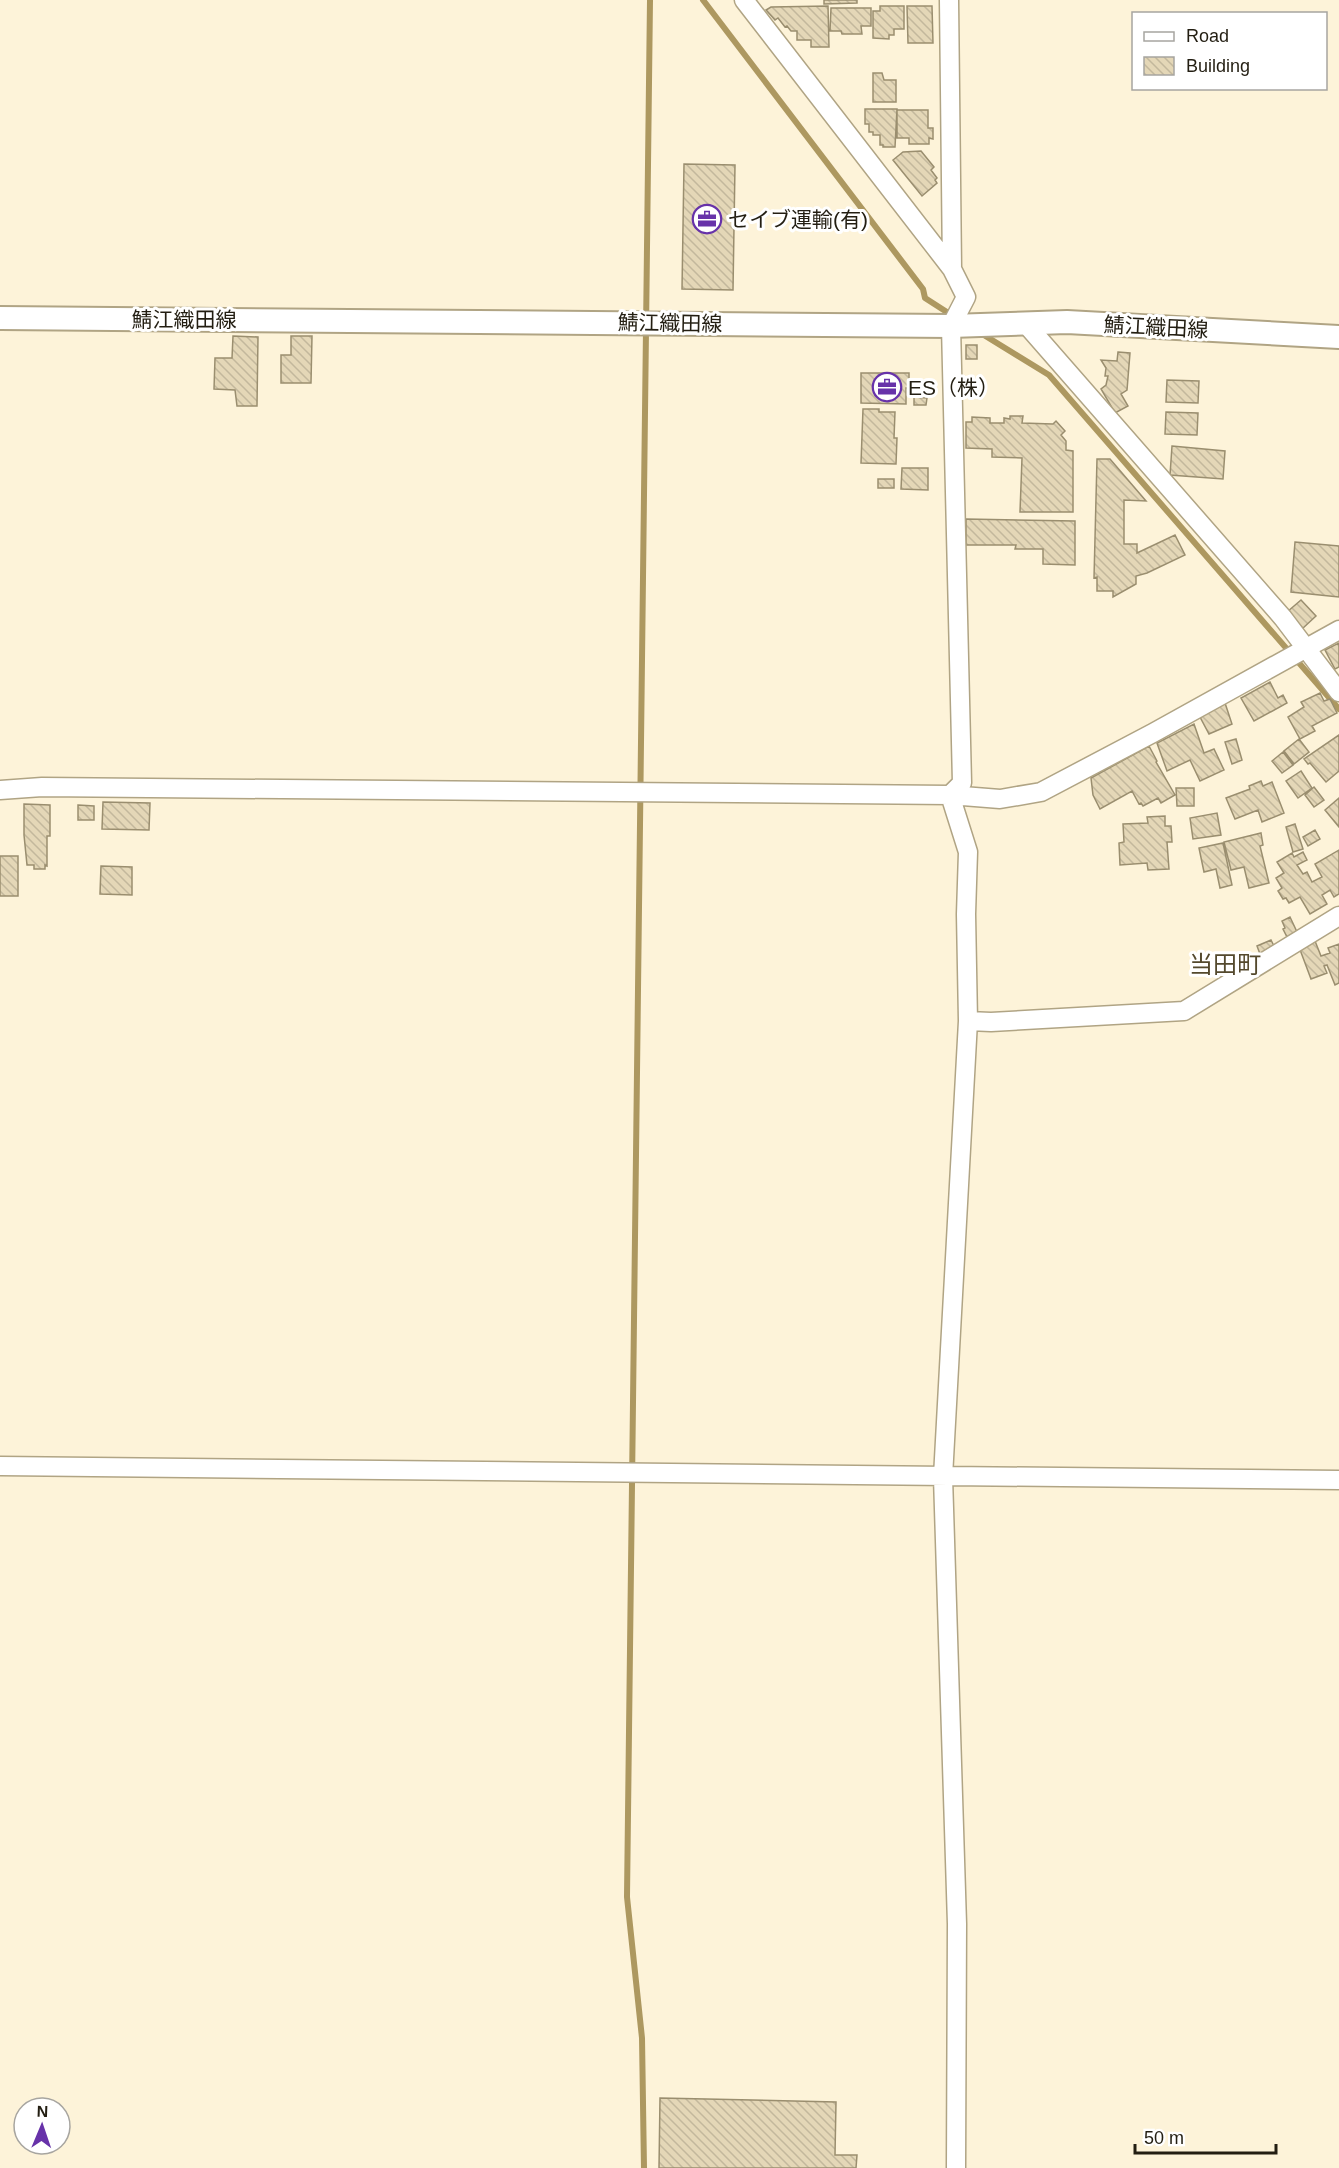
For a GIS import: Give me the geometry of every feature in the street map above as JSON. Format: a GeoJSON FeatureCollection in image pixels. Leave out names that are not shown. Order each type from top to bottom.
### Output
{"type":"FeatureCollection","features":[{"type":"Feature","properties":{"kind":"main road","name":"鯖江織田線"},"geometry":{"type":"LineString","coordinates":[[0,318],[951,326],[1067,322],[1339,337]]}},
{"type":"Feature","properties":{"kind":"street"},"geometry":{"type":"LineString","coordinates":[[744,0],[952,268],[966,297],[951,326],[962,783],[950,795]]}},
{"type":"Feature","properties":{"kind":"street"},"geometry":{"type":"LineString","coordinates":[[949,0],[952,268]]}},
{"type":"Feature","properties":{"kind":"street"},"geometry":{"type":"LineString","coordinates":[[1025,323],[1283,618],[1339,692]]}},
{"type":"Feature","properties":{"kind":"street"},"geometry":{"type":"LineString","coordinates":[[0,790],[42,787],[410,791],[633,790],[950,795],[1000,799],[1041,792],[1339,630]]}},
{"type":"Feature","properties":{"kind":"street"},"geometry":{"type":"LineString","coordinates":[[950,795],[968,852],[966,914],[968,1021],[943,1477],[957,1924],[956,2168]]}},
{"type":"Feature","properties":{"kind":"street"},"geometry":{"type":"LineString","coordinates":[[968,1021],[991,1022],[1184,1011],[1339,916]]}},
{"type":"Feature","properties":{"kind":"street"},"geometry":{"type":"LineString","coordinates":[[0,1466],[1339,1480]]}},
{"type":"Feature","properties":{"kind":"building"},"geometry":{"type":"Polygon","coordinates":[[[824,0],[857,0],[857,3],[824,4],[824,0]]]}},
{"type":"Feature","properties":{"kind":"building"},"geometry":{"type":"Polygon","coordinates":[[[828,6],[829,47],[811,47],[811,40],[797,40],[797,31],[791,31],[787,26],[785,27],[778,18],[775,20],[766,10],[771,7],[828,6]]]}},
{"type":"Feature","properties":{"kind":"building"},"geometry":{"type":"Polygon","coordinates":[[[880,6],[904,6],[904,29],[894,29],[894,35],[889,35],[889,39],[873,38],[873,11],[880,11],[880,6]]]}},
{"type":"Feature","properties":{"kind":"building"},"geometry":{"type":"Polygon","coordinates":[[[907,6],[932,6],[933,43],[908,43],[907,6]]]}},
{"type":"Feature","properties":{"kind":"building"},"geometry":{"type":"Polygon","coordinates":[[[831,8],[871,8],[871,26],[861,26],[862,34],[842,34],[841,31],[830,31],[831,8]]]}},
{"type":"Feature","properties":{"kind":"building"},"geometry":{"type":"Polygon","coordinates":[[[873,73],[882,73],[884,80],[896,80],[896,102],[873,102],[873,73]]]}},
{"type":"Feature","properties":{"kind":"building"},"geometry":{"type":"Polygon","coordinates":[[[865,109],[897,109],[895,147],[883,147],[880,145],[880,135],[873,135],[873,132],[869,132],[869,124],[865,124],[865,109]]]}},
{"type":"Feature","properties":{"kind":"building"},"geometry":{"type":"Polygon","coordinates":[[[897,110],[928,110],[928,128],[933,128],[933,139],[929,138],[929,144],[909,144],[909,138],[897,138],[897,110]]]}},
{"type":"Feature","properties":{"kind":"building"},"geometry":{"type":"Polygon","coordinates":[[[921,151],[934,167],[931,170],[937,178],[935,180],[937,183],[922,196],[893,160],[903,152],[921,151]]]}},
{"type":"Feature","properties":{"kind":"building"},"geometry":{"type":"Polygon","coordinates":[[[684,164],[735,165],[733,290],[682,289],[684,164]]]}},
{"type":"Feature","properties":{"kind":"building"},"geometry":{"type":"Polygon","coordinates":[[[233,336],[258,337],[257,406],[237,406],[235,390],[214,389],[215,358],[232,358],[233,336]]]}},
{"type":"Feature","properties":{"kind":"building"},"geometry":{"type":"Polygon","coordinates":[[[291,336],[312,336],[311,383],[281,383],[281,355],[291,355],[291,336]]]}},
{"type":"Feature","properties":{"kind":"building"},"geometry":{"type":"Polygon","coordinates":[[[966,345],[977,345],[977,359],[966,359],[966,345]]]}},
{"type":"Feature","properties":{"kind":"building"},"geometry":{"type":"Polygon","coordinates":[[[1118,352],[1130,353],[1127,390],[1121,394],[1128,406],[1115,413],[1101,389],[1106,385],[1108,376],[1105,376],[1106,368],[1101,360],[1117,361],[1118,352]]]}},
{"type":"Feature","properties":{"kind":"building"},"geometry":{"type":"Polygon","coordinates":[[[861,373],[909,373],[906,404],[861,403],[861,373]]]}},
{"type":"Feature","properties":{"kind":"building"},"geometry":{"type":"Polygon","coordinates":[[[1167,380],[1199,381],[1198,403],[1166,402],[1167,380]]]}},
{"type":"Feature","properties":{"kind":"building"},"geometry":{"type":"Polygon","coordinates":[[[914,397],[927,398],[926,405],[914,405],[914,397]]]}},
{"type":"Feature","properties":{"kind":"building"},"geometry":{"type":"Polygon","coordinates":[[[863,409],[895,412],[896,464],[861,463],[863,409]]]}},
{"type":"Feature","properties":{"kind":"building"},"geometry":{"type":"Polygon","coordinates":[[[1166,412],[1198,413],[1197,435],[1165,434],[1166,412]]]}},
{"type":"Feature","properties":{"kind":"building"},"geometry":{"type":"Polygon","coordinates":[[[1010,416],[1023,416],[1022,423],[1053,424],[1056,421],[1065,431],[1061,435],[1066,441],[1066,450],[1073,451],[1073,512],[1020,512],[1022,458],[992,457],[992,449],[966,448],[966,422],[972,422],[972,417],[990,418],[990,423],[1004,423],[1004,418],[1010,419],[1010,416]]]}},
{"type":"Feature","properties":{"kind":"building"},"geometry":{"type":"Polygon","coordinates":[[[1172,446],[1225,451],[1223,479],[1170,475],[1172,446]]]}},
{"type":"Feature","properties":{"kind":"building"},"geometry":{"type":"Polygon","coordinates":[[[1097,459],[1110,459],[1146,501],[1124,500],[1124,544],[1137,544],[1137,553],[1175,535],[1185,555],[1136,576],[1136,584],[1113,597],[1113,591],[1097,591],[1097,577],[1094,578],[1097,459]]]}},
{"type":"Feature","properties":{"kind":"building"},"geometry":{"type":"Polygon","coordinates":[[[902,468],[928,468],[928,490],[901,489],[902,468]]]}},
{"type":"Feature","properties":{"kind":"building"},"geometry":{"type":"Polygon","coordinates":[[[878,479],[894,479],[894,488],[878,488],[878,479]]]}},
{"type":"Feature","properties":{"kind":"building"},"geometry":{"type":"Polygon","coordinates":[[[966,519],[1075,521],[1075,565],[1043,564],[1043,549],[1015,549],[1016,545],[966,545],[966,519]]]}},
{"type":"Feature","properties":{"kind":"building"},"geometry":{"type":"Polygon","coordinates":[[[1295,542],[1339,546],[1339,597],[1291,592],[1295,542]]]}},
{"type":"Feature","properties":{"kind":"building"},"geometry":{"type":"Polygon","coordinates":[[[1301,600],[1316,616],[1302,629],[1287,612],[1301,600]]]}},
{"type":"Feature","properties":{"kind":"building"},"geometry":{"type":"Polygon","coordinates":[[[1339,643],[1339,667],[1335,669],[1325,650],[1339,643]]]}},
{"type":"Feature","properties":{"kind":"building"},"geometry":{"type":"Polygon","coordinates":[[[1270,682],[1278,698],[1283,695],[1287,703],[1254,721],[1241,698],[1270,682]]]}},
{"type":"Feature","properties":{"kind":"building"},"geometry":{"type":"Polygon","coordinates":[[[1320,693],[1324,701],[1330,699],[1337,713],[1312,726],[1315,731],[1300,739],[1288,717],[1304,707],[1301,702],[1320,693]]]}},
{"type":"Feature","properties":{"kind":"building"},"geometry":{"type":"Polygon","coordinates":[[[1225,703],[1232,724],[1209,734],[1200,717],[1225,703]]]}},
{"type":"Feature","properties":{"kind":"building"},"geometry":{"type":"Polygon","coordinates":[[[1194,724],[1204,753],[1214,749],[1224,770],[1200,781],[1190,760],[1167,771],[1157,743],[1194,724]]]}},
{"type":"Feature","properties":{"kind":"building"},"geometry":{"type":"Polygon","coordinates":[[[1339,735],[1339,771],[1326,782],[1304,759],[1339,735]]]}},
{"type":"Feature","properties":{"kind":"building"},"geometry":{"type":"Polygon","coordinates":[[[1236,739],[1242,760],[1232,764],[1225,742],[1236,739]]]}},
{"type":"Feature","properties":{"kind":"building"},"geometry":{"type":"Polygon","coordinates":[[[1299,739],[1309,752],[1294,764],[1284,751],[1299,739]]]}},
{"type":"Feature","properties":{"kind":"building"},"geometry":{"type":"Polygon","coordinates":[[[1149,746],[1175,795],[1161,803],[1158,798],[1143,806],[1139,804],[1132,791],[1100,809],[1093,795],[1091,778],[1149,746]]]}},
{"type":"Feature","properties":{"kind":"building"},"geometry":{"type":"Polygon","coordinates":[[[1283,752],[1293,765],[1282,773],[1272,761],[1283,752]]]}},
{"type":"Feature","properties":{"kind":"building"},"geometry":{"type":"Polygon","coordinates":[[[1301,771],[1312,788],[1298,798],[1286,781],[1301,771]]]}},
{"type":"Feature","properties":{"kind":"building"},"geometry":{"type":"Polygon","coordinates":[[[1261,781],[1263,786],[1272,782],[1284,813],[1262,822],[1258,810],[1235,819],[1226,798],[1250,789],[1249,786],[1261,781]]]}},
{"type":"Feature","properties":{"kind":"building"},"geometry":{"type":"Polygon","coordinates":[[[1314,787],[1324,800],[1314,807],[1305,795],[1314,787]]]}},
{"type":"Feature","properties":{"kind":"building"},"geometry":{"type":"Polygon","coordinates":[[[1176,788],[1194,788],[1194,806],[1177,806],[1176,788]]]}},
{"type":"Feature","properties":{"kind":"building"},"geometry":{"type":"Polygon","coordinates":[[[1339,798],[1339,827],[1325,810],[1339,798]]]}},
{"type":"Feature","properties":{"kind":"building"},"geometry":{"type":"Polygon","coordinates":[[[103,802],[150,803],[149,830],[102,829],[103,802]]]}},
{"type":"Feature","properties":{"kind":"building"},"geometry":{"type":"Polygon","coordinates":[[[24,804],[50,805],[50,836],[47,836],[47,866],[45,865],[45,869],[34,869],[34,865],[27,865],[24,804]]]}},
{"type":"Feature","properties":{"kind":"building"},"geometry":{"type":"Polygon","coordinates":[[[78,805],[94,806],[94,820],[78,820],[78,805]]]}},
{"type":"Feature","properties":{"kind":"building"},"geometry":{"type":"Polygon","coordinates":[[[1217,813],[1221,835],[1193,839],[1190,818],[1217,813]]]}},
{"type":"Feature","properties":{"kind":"building"},"geometry":{"type":"Polygon","coordinates":[[[1165,816],[1165,826],[1171,826],[1172,842],[1167,842],[1169,869],[1148,870],[1147,863],[1120,865],[1119,843],[1124,842],[1123,824],[1148,823],[1147,817],[1165,816]]]}},
{"type":"Feature","properties":{"kind":"building"},"geometry":{"type":"Polygon","coordinates":[[[1295,824],[1303,849],[1293,852],[1286,827],[1295,824]]]}},
{"type":"Feature","properties":{"kind":"building"},"geometry":{"type":"Polygon","coordinates":[[[1315,830],[1320,839],[1308,846],[1303,837],[1315,830]]]}},
{"type":"Feature","properties":{"kind":"building"},"geometry":{"type":"Polygon","coordinates":[[[1261,833],[1263,845],[1260,846],[1269,883],[1249,888],[1244,867],[1231,870],[1224,842],[1261,833]]]}},
{"type":"Feature","properties":{"kind":"building"},"geometry":{"type":"Polygon","coordinates":[[[1223,843],[1232,885],[1220,888],[1216,869],[1204,872],[1199,848],[1223,843]]]}},
{"type":"Feature","properties":{"kind":"building"},"geometry":{"type":"Polygon","coordinates":[[[1339,850],[1339,894],[1334,897],[1330,890],[1322,895],[1327,904],[1310,914],[1300,897],[1289,903],[1286,898],[1283,899],[1278,891],[1282,888],[1276,878],[1284,873],[1277,862],[1292,853],[1294,857],[1303,852],[1307,860],[1297,865],[1303,874],[1307,872],[1312,882],[1322,877],[1315,864],[1339,850]]]}},
{"type":"Feature","properties":{"kind":"building"},"geometry":{"type":"Polygon","coordinates":[[[0,856],[18,856],[18,896],[0,896],[0,856]]]}},
{"type":"Feature","properties":{"kind":"building"},"geometry":{"type":"Polygon","coordinates":[[[101,866],[132,867],[132,895],[100,894],[101,866]]]}},
{"type":"Feature","properties":{"kind":"building"},"geometry":{"type":"Polygon","coordinates":[[[1290,917],[1297,932],[1287,937],[1282,921],[1290,917]]]}},
{"type":"Feature","properties":{"kind":"building"},"geometry":{"type":"Polygon","coordinates":[[[1271,940],[1275,948],[1260,954],[1257,946],[1271,940]]]}},
{"type":"Feature","properties":{"kind":"building"},"geometry":{"type":"Polygon","coordinates":[[[1315,941],[1321,956],[1330,953],[1328,948],[1339,944],[1339,983],[1335,985],[1327,965],[1324,966],[1327,973],[1311,979],[1299,947],[1315,941]]]}},
{"type":"Feature","properties":{"kind":"building"},"geometry":{"type":"Polygon","coordinates":[[[660,2098],[836,2102],[835,2155],[857,2155],[856,2168],[659,2168],[660,2098]]]}},
{"type":"Feature","properties":{"kind":"waterway"},"geometry":{"type":"LineString","coordinates":[[644,2168],[642,2038],[627,1897],[650,0]]}},
{"type":"Feature","properties":{"kind":"waterway"},"geometry":{"type":"LineString","coordinates":[[703,0],[923,289],[925,298],[953,316]]}},
{"type":"Feature","properties":{"kind":"waterway"},"geometry":{"type":"LineString","coordinates":[[979,332],[1049,375],[1339,709]]}},
{"type":"Feature","properties":{"kind":"place","name":"セイブ運輸(有)"},"geometry":{"type":"Point","coordinates":[707,219]}},
{"type":"Feature","properties":{"kind":"place","name":"ES（株）"},"geometry":{"type":"Point","coordinates":[887,387]}},
{"type":"Feature","properties":{"kind":"district","name":"当田町"},"geometry":{"type":"Point","coordinates":[1225,964]}}]}
